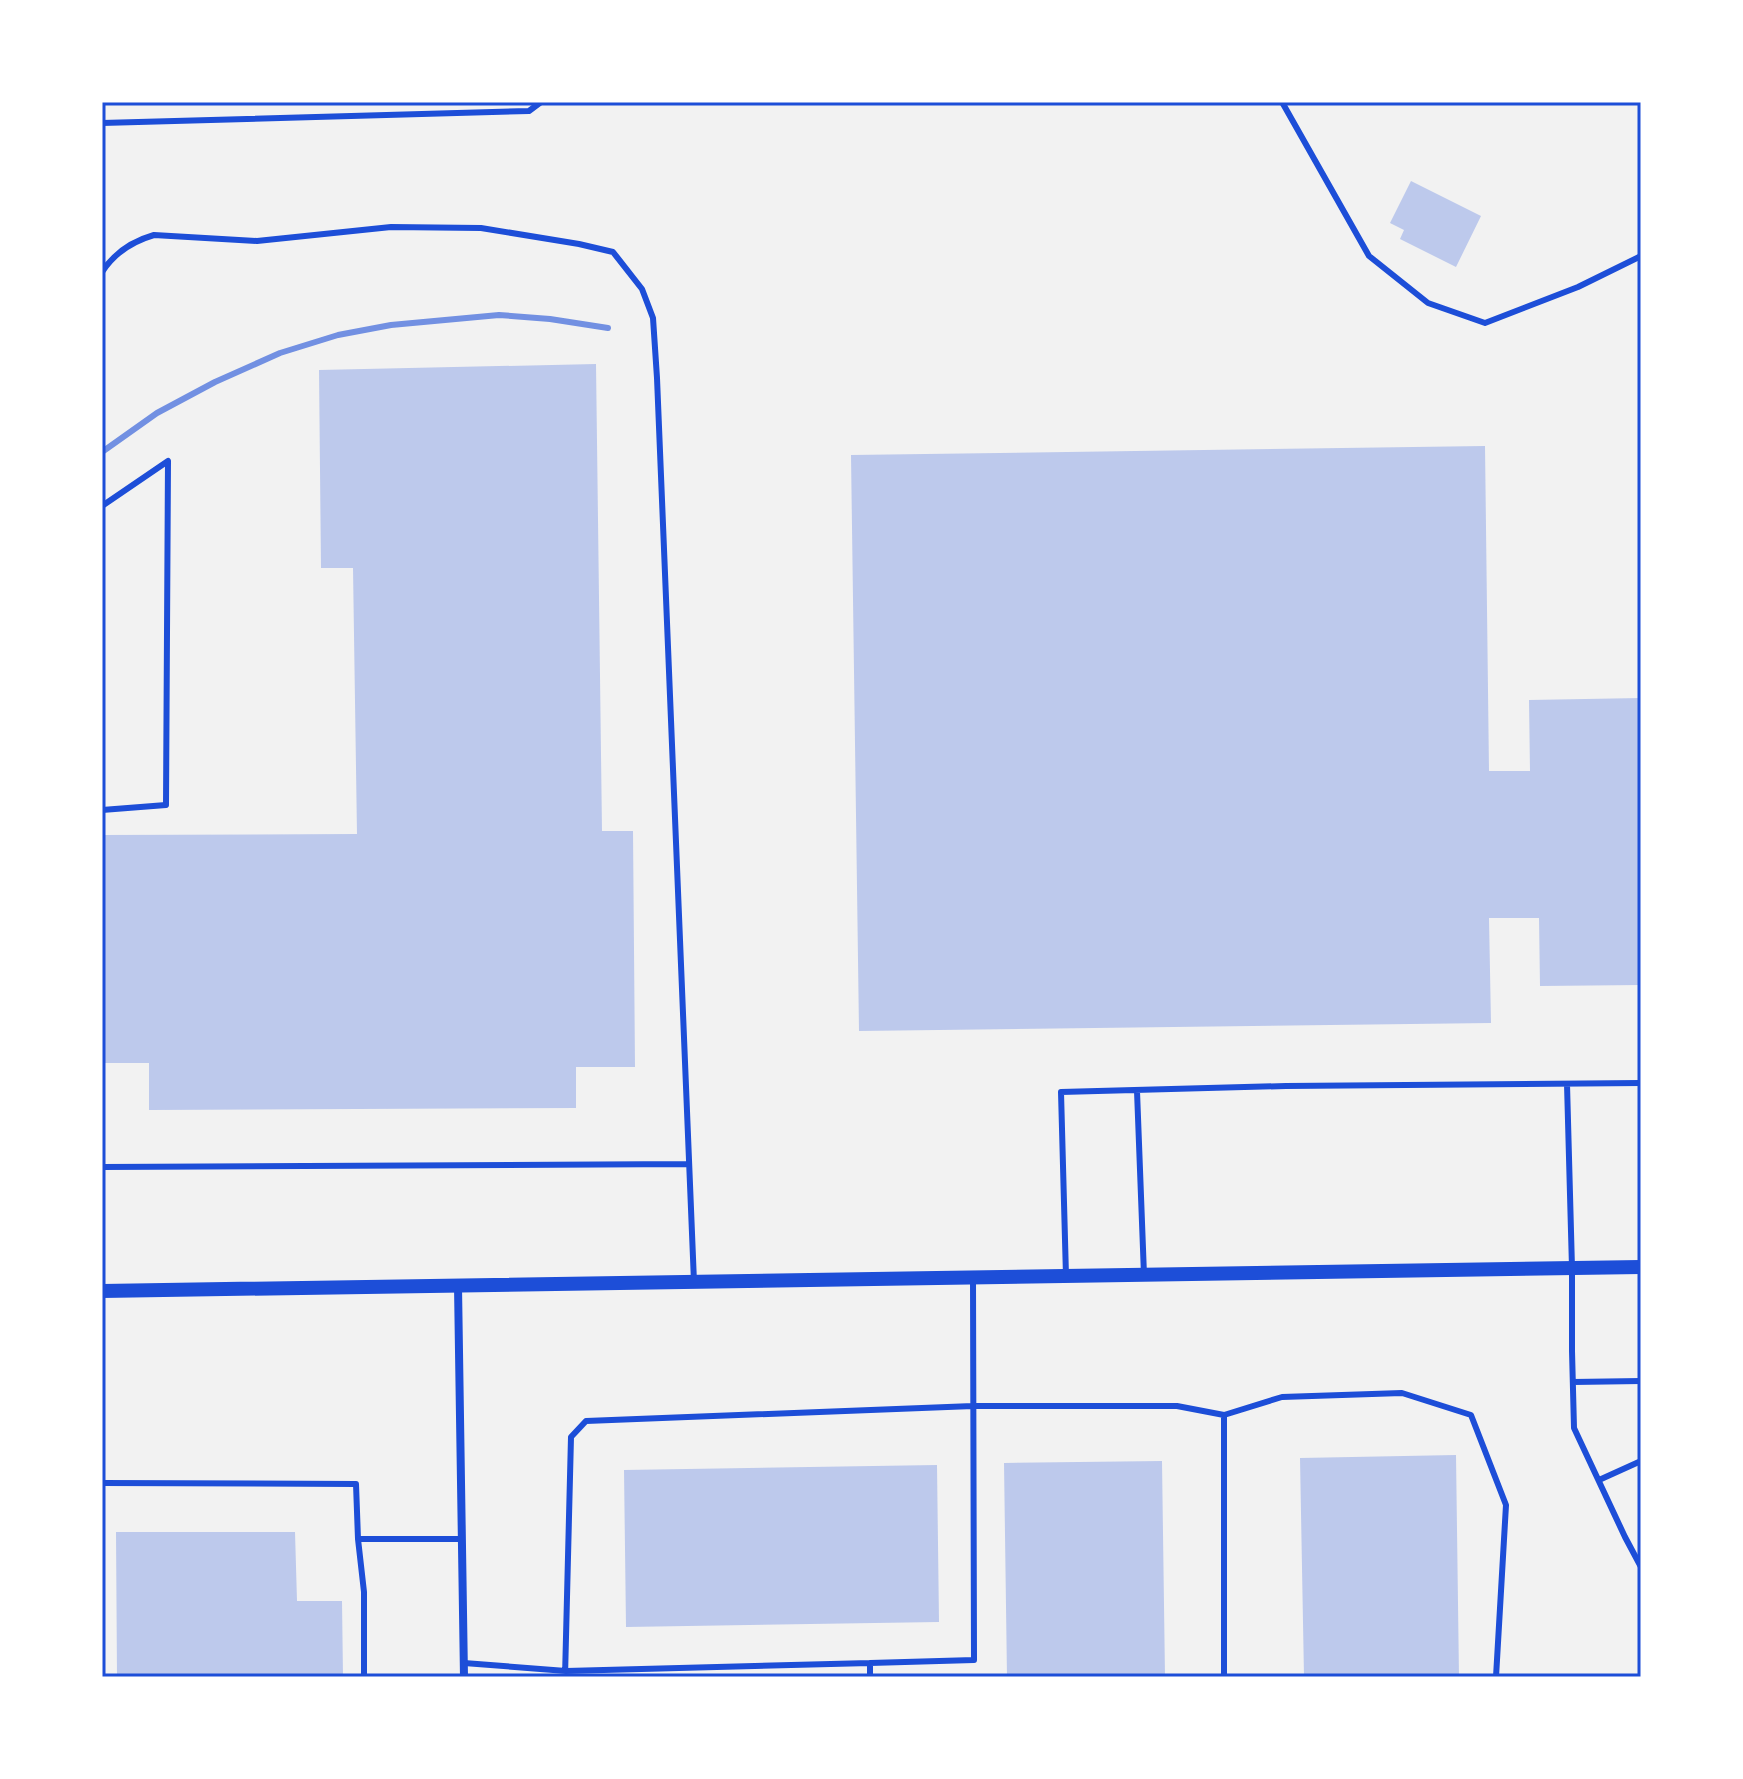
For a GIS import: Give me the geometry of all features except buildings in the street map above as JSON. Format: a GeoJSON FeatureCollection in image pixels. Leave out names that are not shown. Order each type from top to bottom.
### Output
{"type":"FeatureCollection","features":[{"type":"Feature","properties":{"kind":"street"},"geometry":{"type":"LineString","coordinates":[[102,1291],[1641,1267]]}},
{"type":"Feature","properties":{"kind":"street"},"geometry":{"type":"LineString","coordinates":[[458,1286],[464,1677]]}},
{"type":"Feature","properties":{"kind":"lane"},"geometry":{"type":"LineString","coordinates":[[102,123],[529,111],[541,102]]}},
{"type":"Feature","properties":{"kind":"lane"},"geometry":{"type":"LineString","coordinates":[[1282,102],[1369,256],[1428,303],[1485,323],[1578,287],[1641,256]]}},
{"type":"Feature","properties":{"kind":"lane"},"geometry":{"type":"LineString","coordinates":[[102,272],[120,251],[139,239],[154,235],[257,241],[391,227],[481,228],[613,252],[642,289],[653,318],[657,378],[694,1282]]}},
{"type":"Feature","properties":{"kind":"lane"},"geometry":{"type":"LineString","coordinates":[[102,506],[168,461],[166,805],[102,810]]}},
{"type":"Feature","properties":{"kind":"lane"},"geometry":{"type":"LineString","coordinates":[[1066,1276],[1061,1092],[1286,1086],[1641,1083]]}},
{"type":"Feature","properties":{"kind":"lane"},"geometry":{"type":"LineString","coordinates":[[1567,1084],[1574,1428],[1641,1567]]}},
{"type":"Feature","properties":{"kind":"lane"},"geometry":{"type":"LineString","coordinates":[[1137,1091],[1144,1275]]}},
{"type":"Feature","properties":{"kind":"lane"},"geometry":{"type":"LineString","coordinates":[[102,1167],[689,1164]]}},
{"type":"Feature","properties":{"kind":"lane"},"geometry":{"type":"LineString","coordinates":[[464,1663],[566,1674],[974,1660],[973,1278]]}},
{"type":"Feature","properties":{"kind":"lane"},"geometry":{"type":"LineString","coordinates":[[1573,1382],[1641,1381]]}},
{"type":"Feature","properties":{"kind":"lane"},"geometry":{"type":"LineString","coordinates":[[566,1674],[571,1437],[586,1421],[973,1406],[1177,1406],[1224,1415],[1282,1397],[1402,1393],[1471,1415],[1506,1505],[1496,1677]]}},
{"type":"Feature","properties":{"kind":"lane"},"geometry":{"type":"LineString","coordinates":[[1224,1415],[1224,1677]]}},
{"type":"Feature","properties":{"kind":"lane"},"geometry":{"type":"LineString","coordinates":[[1599,1480],[1641,1461]]}},
{"type":"Feature","properties":{"kind":"lane"},"geometry":{"type":"LineString","coordinates":[[102,1483],[356,1484],[364,1592],[364,1677]]}},
{"type":"Feature","properties":{"kind":"lane"},"geometry":{"type":"LineString","coordinates":[[358,1539],[462,1539]]}},
{"type":"Feature","properties":{"kind":"lane"},"geometry":{"type":"LineString","coordinates":[[870,1663],[870,1677]]}},
{"type":"Feature","properties":{"kind":"railway"},"geometry":{"type":"LineString","coordinates":[[102,452],[157,413],[215,382],[280,353],[338,335],[391,325],[499,315],[608,328]]}}]}
